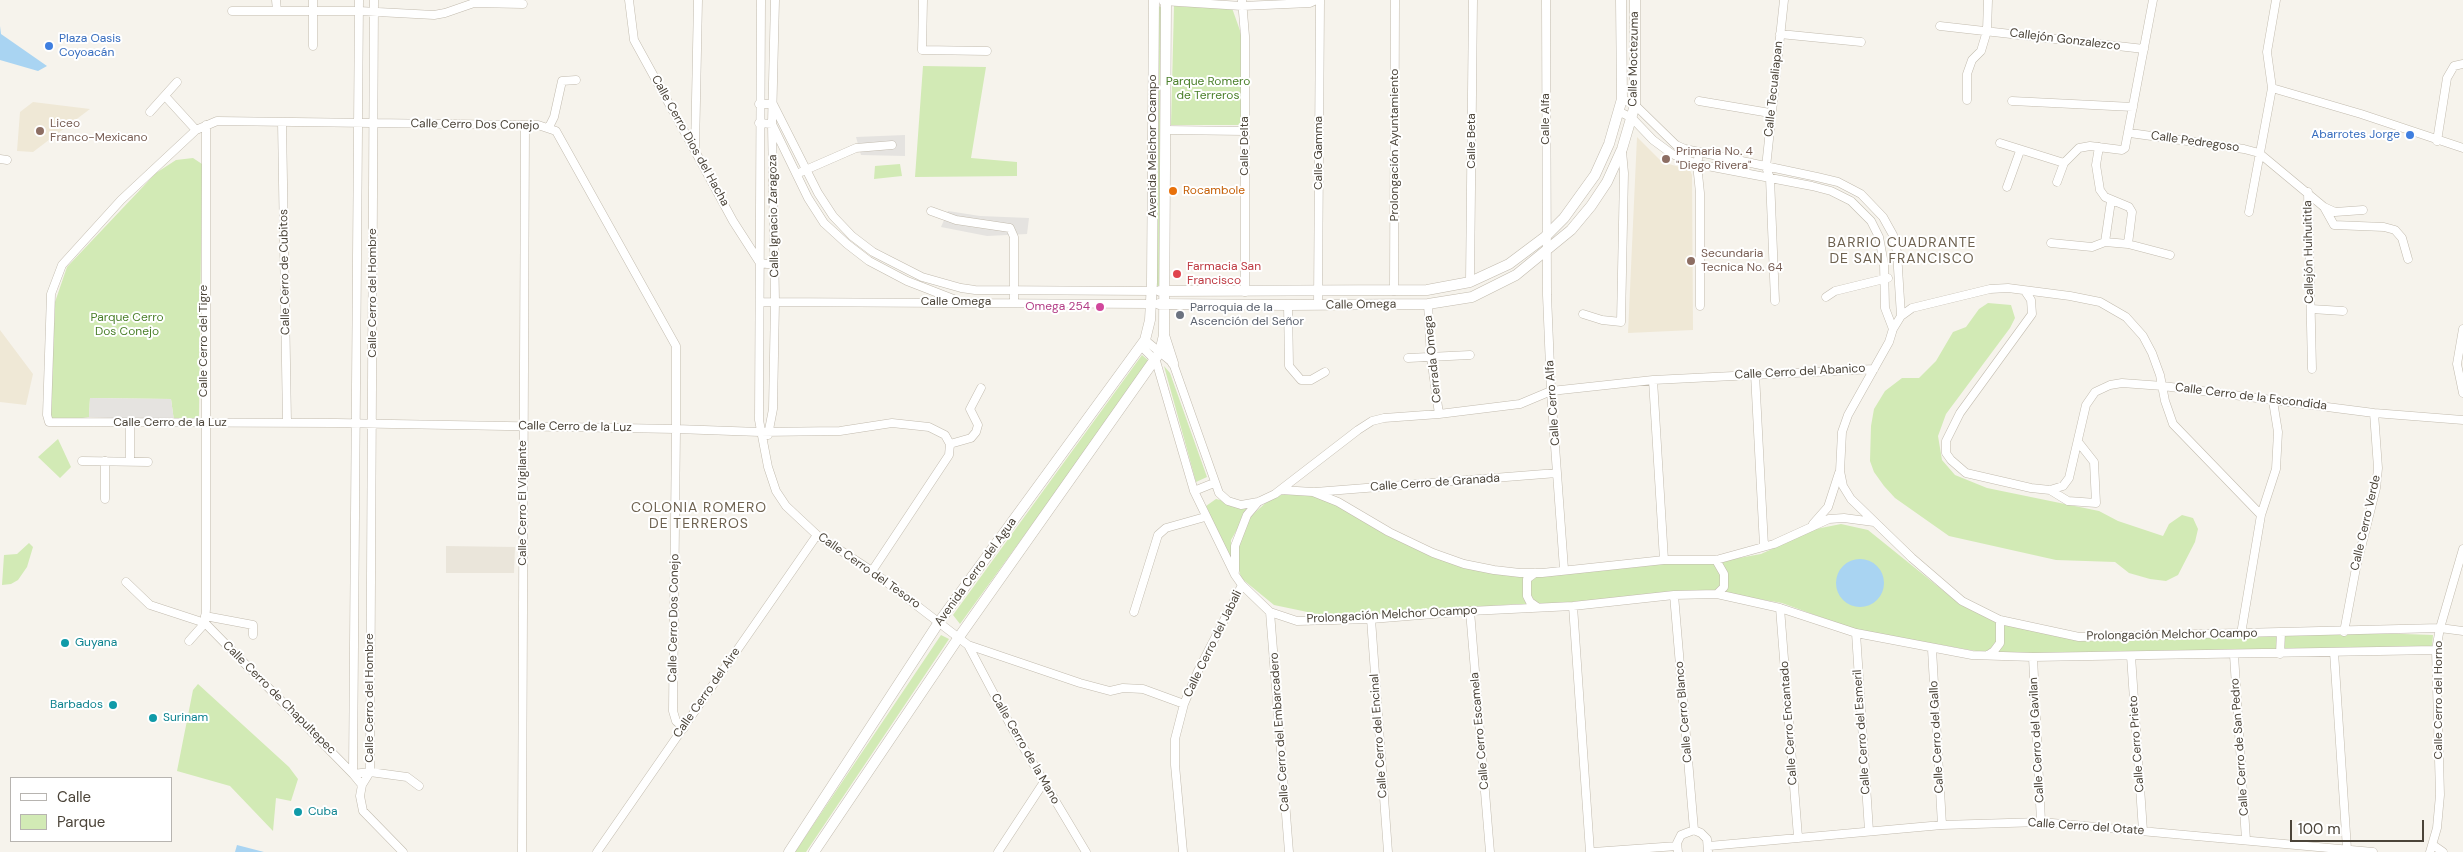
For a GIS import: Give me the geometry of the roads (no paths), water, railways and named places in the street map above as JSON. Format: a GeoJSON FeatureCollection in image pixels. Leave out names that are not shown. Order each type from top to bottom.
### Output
{"type":"FeatureCollection","features":[{"type":"Feature","properties":{"kind":"street"},"geometry":{"type":"LineString","coordinates":[[276,0],[277,11]]}},
{"type":"Feature","properties":{"kind":"street"},"geometry":{"type":"LineString","coordinates":[[313,0],[313,46]]}},
{"type":"Feature","properties":{"kind":"street","name":"Calle Cerro del Hombre"},"geometry":{"type":"LineString","coordinates":[[359,0],[353,774],[362,785],[370,772],[374,0]]}},
{"type":"Feature","properties":{"kind":"street","name":"Calle Cerro Dios del Hacha"},"geometry":{"type":"LineString","coordinates":[[629,0],[634,40],[733,221],[760,263]]}},
{"type":"Feature","properties":{"kind":"street"},"geometry":{"type":"LineString","coordinates":[[695,151],[698,0]]}},
{"type":"Feature","properties":{"kind":"street","name":"Calle Ignacio Zaragoza"},"geometry":{"type":"LineString","coordinates":[[761,0],[759,104],[760,302],[764,432]]}},
{"type":"Feature","properties":{"kind":"street","name":"Calle Ignacio Zaragoza"},"geometry":{"type":"LineString","coordinates":[[764,432],[774,409],[775,265],[772,124],[775,0]]}},
{"type":"Feature","properties":{"kind":"street"},"geometry":{"type":"LineString","coordinates":[[923,0],[922,50],[987,51]]}},
{"type":"Feature","properties":{"kind":"street","name":"Avenida Melchor Ocampo"},"geometry":{"type":"LineString","coordinates":[[1152,291],[1154,0]]}},
{"type":"Feature","properties":{"kind":"street"},"geometry":{"type":"LineString","coordinates":[[1164,1],[1310,3],[1318,0]]}},
{"type":"Feature","properties":{"kind":"street","name":"Calle Gamma"},"geometry":{"type":"LineString","coordinates":[[1318,0],[1318,305]]}},
{"type":"Feature","properties":{"kind":"street","name":"Prolongación Ayuntamiento"},"geometry":{"type":"LineString","coordinates":[[1394,291],[1395,0]]}},
{"type":"Feature","properties":{"kind":"street","name":"Calle Beta"},"geometry":{"type":"LineString","coordinates":[[1470,282],[1473,0]]}},
{"type":"Feature","properties":{"kind":"street","name":"Calle Alfa"},"geometry":{"type":"LineString","coordinates":[[1545,237],[1546,0]]}},
{"type":"Feature","properties":{"kind":"street","name":"Calle Moctezuma"},"geometry":{"type":"LineString","coordinates":[[1620,112],[1622,99],[1621,0]]}},
{"type":"Feature","properties":{"kind":"street","name":"Calle Moctezuma"},"geometry":{"type":"LineString","coordinates":[[1632,118],[1635,105],[1635,0]]}},
{"type":"Feature","properties":{"kind":"street","name":"Calle Tecualiapan"},"geometry":{"type":"LineString","coordinates":[[1775,301],[1770,178],[1766,167],[1770,113],[1784,0]]}},
{"type":"Feature","properties":{"kind":"street"},"geometry":{"type":"LineString","coordinates":[[1966,100],[1967,74],[1972,60],[1981,51],[1987,31],[1988,0]]}},
{"type":"Feature","properties":{"kind":"street"},"geometry":{"type":"LineString","coordinates":[[2056,182],[2064,163],[2079,148],[2099,147],[2124,150],[2130,133],[2153,0]]}},
{"type":"Feature","properties":{"kind":"street"},"geometry":{"type":"LineString","coordinates":[[2249,212],[2272,88],[2267,52],[2276,0]]}},
{"type":"Feature","properties":{"kind":"street","name":"Avenida Melchor Ocampo"},"geometry":{"type":"LineString","coordinates":[[1164,1],[1165,291]]}},
{"type":"Feature","properties":{"kind":"street"},"geometry":{"type":"LineString","coordinates":[[232,11],[359,11],[434,15],[474,3],[523,4]]}},
{"type":"Feature","properties":{"kind":"street","name":"Calle Delta"},"geometry":{"type":"LineString","coordinates":[[1242,3],[1245,36],[1245,292]]}},
{"type":"Feature","properties":{"kind":"street","name":"Callejón Gonzalezco"},"geometry":{"type":"LineString","coordinates":[[1940,26],[2144,49]]}},
{"type":"Feature","properties":{"kind":"street"},"geometry":{"type":"LineString","coordinates":[[1780,34],[1862,42]]}},
{"type":"Feature","properties":{"kind":"street"},"geometry":{"type":"LineString","coordinates":[[2437,141],[2447,78],[2454,66],[2463,64]]}},
{"type":"Feature","properties":{"kind":"street"},"geometry":{"type":"LineString","coordinates":[[549,127],[554,117],[562,81],[576,80]]}},
{"type":"Feature","properties":{"kind":"street"},"geometry":{"type":"LineString","coordinates":[[150,112],[177,82]]}},
{"type":"Feature","properties":{"kind":"street"},"geometry":{"type":"LineString","coordinates":[[2272,88],[2361,114],[2437,141],[2463,148]]}},
{"type":"Feature","properties":{"kind":"street"},"geometry":{"type":"LineString","coordinates":[[165,96],[196,130]]}},
{"type":"Feature","properties":{"kind":"street"},"geometry":{"type":"LineString","coordinates":[[1622,99],[1635,105],[1676,145],[1699,154],[1838,182],[1861,194],[1883,217],[1893,235],[1897,252],[1902,316]]}},
{"type":"Feature","properties":{"kind":"street"},"geometry":{"type":"LineString","coordinates":[[1698,101],[1770,113]]}},
{"type":"Feature","properties":{"kind":"street"},"geometry":{"type":"LineString","coordinates":[[2012,101],[2133,107]]}},
{"type":"Feature","properties":{"kind":"street"},"geometry":{"type":"LineString","coordinates":[[759,104],[773,104]]}},
{"type":"Feature","properties":{"kind":"street","name":"Calle Omega"},"geometry":{"type":"LineString","coordinates":[[773,104],[806,170],[833,216],[852,236],[873,252],[922,277],[941,284],[961,288],[1014,290],[1394,291],[1427,290],[1470,282],[1509,264],[1545,237],[1570,211],[1595,175],[1609,144],[1620,112]]}},
{"type":"Feature","properties":{"kind":"street"},"geometry":{"type":"LineString","coordinates":[[1620,112],[1632,118],[1653,140],[1672,154],[1697,164],[1831,191],[1851,200],[1871,221],[1879,237],[1883,253],[1885,308],[1893,329]]}},
{"type":"Feature","properties":{"kind":"street","name":"Calle Omega"},"geometry":{"type":"LineString","coordinates":[[760,302],[1318,305],[1428,304],[1455,301],[1490,290],[1516,275],[1546,253],[1571,230],[1591,206],[1606,182],[1622,149],[1632,118]]}},
{"type":"Feature","properties":{"kind":"street","name":"Calle Cerro Dos Conejo"},"geometry":{"type":"LineString","coordinates":[[47,416],[51,294],[62,265],[121,200],[196,130],[217,121],[525,124],[549,127],[556,131],[562,140],[676,346],[673,711],[676,721],[684,728]]}},
{"type":"Feature","properties":{"kind":"street","name":"Calle Cerro de Cubitos"},"geometry":{"type":"LineString","coordinates":[[282,122],[287,422]]}},
{"type":"Feature","properties":{"kind":"street"},"geometry":{"type":"LineString","coordinates":[[759,123],[772,124],[796,174],[824,223],[869,261],[920,288],[964,302]]}},
{"type":"Feature","properties":{"kind":"street","name":"Calle Cerro El Vigilante"},"geometry":{"type":"LineString","coordinates":[[522,852],[525,124]]}},
{"type":"Feature","properties":{"kind":"street","name":"Calle Cerro del Tigre"},"geometry":{"type":"LineString","coordinates":[[205,620],[206,125]]}},
{"type":"Feature","properties":{"kind":"street"},"geometry":{"type":"LineString","coordinates":[[1165,130],[1245,131]]}},
{"type":"Feature","properties":{"kind":"street","name":"Calle Pedregoso"},"geometry":{"type":"LineString","coordinates":[[2130,133],[2244,149],[2259,153]]}},
{"type":"Feature","properties":{"kind":"street"},"geometry":{"type":"LineString","coordinates":[[2000,143],[2020,151],[2064,163]]}},
{"type":"Feature","properties":{"kind":"street"},"geometry":{"type":"LineString","coordinates":[[796,174],[856,148],[892,145]]}},
{"type":"Feature","properties":{"kind":"street"},"geometry":{"type":"LineString","coordinates":[[2099,147],[2096,165],[2100,190],[2111,201],[2129,206],[2132,212],[2128,244]]}},
{"type":"Feature","properties":{"kind":"street"},"geometry":{"type":"LineString","coordinates":[[1583,314],[1602,320],[1622,322],[1624,182],[1622,149]]}},
{"type":"Feature","properties":{"kind":"street"},"geometry":{"type":"LineString","coordinates":[[2007,187],[2020,151]]}},
{"type":"Feature","properties":{"kind":"street","name":"Callejón Huihuititla"},"geometry":{"type":"LineString","coordinates":[[2259,153],[2324,207],[2334,225],[2384,227],[2395,230],[2402,238],[2408,259]]}},
{"type":"Feature","properties":{"kind":"street"},"geometry":{"type":"LineString","coordinates":[[1699,154],[1697,164],[1700,193],[1700,306]]}},
{"type":"Feature","properties":{"kind":"street","name":"Callejón Huihuititla"},"geometry":{"type":"LineString","coordinates":[[2308,192],[2311,310],[2343,311]]}},
{"type":"Feature","properties":{"kind":"street"},"geometry":{"type":"LineString","coordinates":[[2105,242],[2111,201]]}},
{"type":"Feature","properties":{"kind":"street","name":"Callejón Huihuititla"},"geometry":{"type":"LineString","coordinates":[[2324,207],[2335,212],[2363,210]]}},
{"type":"Feature","properties":{"kind":"street"},"geometry":{"type":"LineString","coordinates":[[931,211],[970,223],[1006,227],[1013,232],[1014,303]]}},
{"type":"Feature","properties":{"kind":"street","name":"Calle Cerro Alfa"},"geometry":{"type":"LineString","coordinates":[[1545,237],[1551,391],[1564,569]]}},
{"type":"Feature","properties":{"kind":"street"},"geometry":{"type":"LineString","coordinates":[[2051,243],[2092,247],[2105,242],[2128,244],[2170,255]]}},
{"type":"Feature","properties":{"kind":"street"},"geometry":{"type":"LineString","coordinates":[[1883,253],[1897,252]]}},
{"type":"Feature","properties":{"kind":"street"},"geometry":{"type":"LineString","coordinates":[[760,263],[775,265]]}},
{"type":"Feature","properties":{"kind":"street"},"geometry":{"type":"LineString","coordinates":[[1826,298],[1835,291],[1885,278],[1898,278]]}},
{"type":"Feature","properties":{"kind":"street","name":"Calle Cerro del Abanico"},"geometry":{"type":"LineString","coordinates":[[1281,490],[1372,421],[1384,418],[1439,414],[1520,404],[1551,391],[1653,380],[1874,369],[1889,342],[1893,329],[1902,316],[1923,304],[1975,292],[2008,288],[2100,302],[2126,317],[2143,336],[2152,353],[2173,424],[2261,515]]}},
{"type":"Feature","properties":{"kind":"street","name":"Avenida Cerro del Agua"},"geometry":{"type":"LineString","coordinates":[[789,852],[940,622],[1143,343],[1152,304],[1152,291]]}},
{"type":"Feature","properties":{"kind":"street","name":"Avenida Cerro del Agua"},"geometry":{"type":"LineString","coordinates":[[814,852],[960,637],[1158,357],[1164,336],[1165,291]]}},
{"type":"Feature","properties":{"kind":"street"},"geometry":{"type":"LineString","coordinates":[[2025,291],[2031,300],[2032,314],[1960,413],[1946,442],[1946,453],[1955,465],[1966,473],[2001,483],[2050,490],[2068,501],[2096,503],[2094,462],[2079,443]]}},
{"type":"Feature","properties":{"kind":"street","name":"Cerrada Omega"},"geometry":{"type":"LineString","coordinates":[[1428,304],[1431,357],[1439,414]]}},
{"type":"Feature","properties":{"kind":"street"},"geometry":{"type":"LineString","coordinates":[[1288,305],[1289,366],[1301,380],[1311,380],[1325,372]]}},
{"type":"Feature","properties":{"kind":"street"},"geometry":{"type":"LineString","coordinates":[[2311,310],[2312,369]]}},
{"type":"Feature","properties":{"kind":"street"},"geometry":{"type":"LineString","coordinates":[[2463,329],[2457,364],[2463,393]]}},
{"type":"Feature","properties":{"kind":"street"},"geometry":{"type":"LineString","coordinates":[[1164,336],[1214,483],[1219,493],[1228,501],[1241,505],[1258,502],[1281,490],[1313,492],[1338,502],[1389,532],[1433,553],[1464,564],[1494,570],[1534,573],[1664,560],[1716,560],[1774,544],[1829,519],[1844,518],[1874,522]]}},
{"type":"Feature","properties":{"kind":"street"},"geometry":{"type":"LineString","coordinates":[[1143,343],[1158,357],[1173,363]]}},
{"type":"Feature","properties":{"kind":"street"},"geometry":{"type":"LineString","coordinates":[[1408,358],[1470,355]]}},
{"type":"Feature","properties":{"kind":"street","name":"Prolongación Melchor Ocampo"},"geometry":{"type":"LineString","coordinates":[[1158,357],[1194,491],[1205,517],[1235,575],[1242,585],[1270,612],[1297,621],[1371,619],[1470,611],[1573,606],[1674,594],[1717,594],[1780,608],[1856,633],[1932,649],[1972,655],[2033,657],[2234,655],[2436,650]]}},
{"type":"Feature","properties":{"kind":"street"},"geometry":{"type":"LineString","coordinates":[[1813,525],[1828,507],[1840,471],[1842,432],[1848,415],[1874,369]]}},
{"type":"Feature","properties":{"kind":"street"},"geometry":{"type":"LineString","coordinates":[[1755,374],[1764,546]]}},
{"type":"Feature","properties":{"kind":"street"},"geometry":{"type":"LineString","coordinates":[[1653,380],[1664,560]]}},
{"type":"Feature","properties":{"kind":"street","name":"Calle Cerro de la Escondida"},"geometry":{"type":"LineString","coordinates":[[2050,490],[2063,486],[2069,478],[2079,443],[2086,405],[2095,392],[2122,382],[2374,413],[2463,420]]}},
{"type":"Feature","properties":{"kind":"street"},"geometry":{"type":"LineString","coordinates":[[872,571],[949,455],[950,444],[971,438],[976,432],[978,425],[970,408],[980,388]]}},
{"type":"Feature","properties":{"kind":"street"},"geometry":{"type":"LineString","coordinates":[[2241,634],[2261,515],[2276,469],[2279,450],[2273,401]]}},
{"type":"Feature","properties":{"kind":"street","name":"Calle Cerro Verde"},"geometry":{"type":"LineString","coordinates":[[2344,632],[2356,568],[2376,488],[2378,468],[2374,413]]}},
{"type":"Feature","properties":{"kind":"street","name":"Calle Cerro de la Luz"},"geometry":{"type":"LineString","coordinates":[[47,416],[49,422],[287,422],[764,432],[840,431],[892,423],[929,427],[946,435],[950,444]]}},
{"type":"Feature","properties":{"kind":"street"},"geometry":{"type":"LineString","coordinates":[[130,423],[130,461]]}},
{"type":"Feature","properties":{"kind":"street","name":"Calle Cerro del Tesoro"},"geometry":{"type":"LineString","coordinates":[[764,432],[764,447],[776,490],[786,506],[817,534],[872,571],[968,645],[1080,683],[1110,691],[1123,688],[1143,689],[1184,704]]}},
{"type":"Feature","properties":{"kind":"street"},"geometry":{"type":"LineString","coordinates":[[82,461],[148,462]]}},
{"type":"Feature","properties":{"kind":"street"},"geometry":{"type":"LineString","coordinates":[[105,461],[105,499]]}},
{"type":"Feature","properties":{"kind":"street","name":"Prolongación Melchor Ocampo"},"geometry":{"type":"LineString","coordinates":[[1840,471],[1843,486],[1851,499],[1912,558],[1962,601],[2000,620],[2078,637],[2344,632],[2440,628],[2463,631]]}},
{"type":"Feature","properties":{"kind":"street","name":"Calle Cerro de Granada"},"geometry":{"type":"LineString","coordinates":[[1313,492],[1557,473]]}},
{"type":"Feature","properties":{"kind":"street"},"geometry":{"type":"LineString","coordinates":[[1194,491],[1214,483]]}},
{"type":"Feature","properties":{"kind":"street"},"geometry":{"type":"LineString","coordinates":[[1235,575],[1234,546],[1247,515],[1258,502]]}},
{"type":"Feature","properties":{"kind":"street"},"geometry":{"type":"LineString","coordinates":[[1134,612],[1158,535],[1166,528],[1205,517]]}},
{"type":"Feature","properties":{"kind":"street","name":"Calle Cerro del Aire"},"geometry":{"type":"LineString","coordinates":[[597,852],[817,534]]}},
{"type":"Feature","properties":{"kind":"street","name":"Calle Cerro del Horno"},"geometry":{"type":"LineString","coordinates":[[2431,848],[2437,828],[2440,795],[2436,650],[2440,628],[2463,549]]}},
{"type":"Feature","properties":{"kind":"street"},"geometry":{"type":"LineString","coordinates":[[1716,560],[1724,574],[1724,587],[1717,594]]}},
{"type":"Feature","properties":{"kind":"street"},"geometry":{"type":"LineString","coordinates":[[1517,608],[1525,599],[1524,582],[1520,573]]}},
{"type":"Feature","properties":{"kind":"street"},"geometry":{"type":"LineString","coordinates":[[1534,573],[1527,579],[1527,596],[1530,602],[1537,607]]}},
{"type":"Feature","properties":{"kind":"street"},"geometry":{"type":"LineString","coordinates":[[126,582],[150,605],[205,620],[253,625],[254,635]]}},
{"type":"Feature","properties":{"kind":"street","name":"Calle Cerro del Jabali"},"geometry":{"type":"LineString","coordinates":[[1183,852],[1175,765],[1175,740],[1184,704],[1242,585]]}},
{"type":"Feature","properties":{"kind":"street","name":"Calle Cerro Blanco"},"geometry":{"type":"LineString","coordinates":[[1674,594],[1694,830]]}},
{"type":"Feature","properties":{"kind":"street"},"geometry":{"type":"LineString","coordinates":[[1573,606],[1591,852],[1678,849],[1681,836],[1694,830],[1704,834],[1708,849]]}},
{"type":"Feature","properties":{"kind":"street","name":"Calle Cerro Encantado"},"geometry":{"type":"LineString","coordinates":[[1780,608],[1798,837]]}},
{"type":"Feature","properties":{"kind":"street","name":"Calle Cerro Escamela"},"geometry":{"type":"LineString","coordinates":[[1470,611],[1490,852]]}},
{"type":"Feature","properties":{"kind":"street","name":"Calle Cerro del Embarcadero"},"geometry":{"type":"LineString","coordinates":[[1270,612],[1289,852]]}},
{"type":"Feature","properties":{"kind":"street","name":"Calle Cerro del Encinal"},"geometry":{"type":"LineString","coordinates":[[1371,619],[1388,852]]}},
{"type":"Feature","properties":{"kind":"street"},"geometry":{"type":"LineString","coordinates":[[189,641],[205,620]]}},
{"type":"Feature","properties":{"kind":"street","name":"Calle Cerro de Chapultepec"},"geometry":{"type":"LineString","coordinates":[[205,620],[353,774]]}},
{"type":"Feature","properties":{"kind":"street"},"geometry":{"type":"LineString","coordinates":[[1988,655],[2000,643],[2000,620]]}},
{"type":"Feature","properties":{"kind":"street"},"geometry":{"type":"LineString","coordinates":[[2280,654],[2281,632]]}},
{"type":"Feature","properties":{"kind":"street","name":"Calle Cerro del Esmeril"},"geometry":{"type":"LineString","coordinates":[[1856,633],[1869,831]]}},
{"type":"Feature","properties":{"kind":"street","name":"Calle Cerro de la Mano"},"geometry":{"type":"LineString","coordinates":[[968,645],[981,672],[1086,852]]}},
{"type":"Feature","properties":{"kind":"street","name":"Calle Cerro del Gallo"},"geometry":{"type":"LineString","coordinates":[[1932,649],[1942,825]]}},
{"type":"Feature","properties":{"kind":"street"},"geometry":{"type":"LineString","coordinates":[[2334,652],[2347,849]]}},
{"type":"Feature","properties":{"kind":"street","name":"Calle Cerro de San Pedro"},"geometry":{"type":"LineString","coordinates":[[2234,655],[2246,840]]}},
{"type":"Feature","properties":{"kind":"street","name":"Calle Cerro Prieto"},"geometry":{"type":"LineString","coordinates":[[2131,656],[2143,831]]}},
{"type":"Feature","properties":{"kind":"street","name":"Calle Cerro del Gavilan"},"geometry":{"type":"LineString","coordinates":[[2033,657],[2041,822]]}},
{"type":"Feature","properties":{"kind":"street"},"geometry":{"type":"LineString","coordinates":[[353,774],[370,772],[407,778],[418,786]]}},
{"type":"Feature","properties":{"kind":"street"},"geometry":{"type":"LineString","coordinates":[[998,852],[1044,782]]}},
{"type":"Feature","properties":{"kind":"street"},"geometry":{"type":"LineString","coordinates":[[362,785],[360,796],[363,811],[403,852]]}},
{"type":"Feature","properties":{"kind":"street","name":"Calle Cerro del Otate"},"geometry":{"type":"LineString","coordinates":[[1708,849],[1798,837],[1942,825],[2041,822],[2373,852]]}},
{"type":"Feature","properties":{"kind":"street"},"geometry":{"type":"LineString","coordinates":[[2431,848],[2443,852]]}},
{"type":"Feature","properties":{"kind":"water"},"geometry":{"type":"Polygon","coordinates":[[[0,26],[1,34],[47,66],[38,71],[0,60],[0,26]]]}},
{"type":"Feature","properties":{"kind":"water"},"geometry":{"type":"Polygon","coordinates":[[[1860,559],[1869,561],[1877,566],[1882,574],[1884,583],[1882,592],[1877,600],[1869,605],[1860,607],[1851,605],[1843,600],[1838,592],[1836,583],[1838,574],[1843,566],[1851,561],[1860,559]]]}},
{"type":"Feature","properties":{"kind":"water"},"geometry":{"type":"Polygon","coordinates":[[[237,845],[264,852],[235,852],[237,845]]]}},
{"type":"Feature","properties":{"kind":"place","name":"Plaza Oasis Coyoacán"},"geometry":{"type":"Point","coordinates":[49,46]}},
{"type":"Feature","properties":{"kind":"place","name":"Liceo Franco-Mexicano"},"geometry":{"type":"Point","coordinates":[40,131]}},
{"type":"Feature","properties":{"kind":"place","name":"Abarrotes Jorge"},"geometry":{"type":"Point","coordinates":[2410,135]}},
{"type":"Feature","properties":{"kind":"place","name":"Primaria No. 4 \"Diego Rivera\""},"geometry":{"type":"Point","coordinates":[1666,159]}},
{"type":"Feature","properties":{"kind":"place","name":"Rocambole"},"geometry":{"type":"Point","coordinates":[1173,191]}},
{"type":"Feature","properties":{"kind":"place","name":"Secundaria Tecnica No. 64"},"geometry":{"type":"Point","coordinates":[1691,261]}},
{"type":"Feature","properties":{"kind":"place","name":"Farmacia San Francisco"},"geometry":{"type":"Point","coordinates":[1177,274]}},
{"type":"Feature","properties":{"kind":"place","name":"Omega 254"},"geometry":{"type":"Point","coordinates":[1100,307]}},
{"type":"Feature","properties":{"kind":"place","name":"Parroquia de la Ascención del Señor"},"geometry":{"type":"Point","coordinates":[1180,315]}},
{"type":"Feature","properties":{"kind":"place","name":"Guyana"},"geometry":{"type":"Point","coordinates":[65,643]}},
{"type":"Feature","properties":{"kind":"place","name":"Barbados"},"geometry":{"type":"Point","coordinates":[113,705]}},
{"type":"Feature","properties":{"kind":"place","name":"Surinam"},"geometry":{"type":"Point","coordinates":[153,718]}},
{"type":"Feature","properties":{"kind":"place","name":"Cuba"},"geometry":{"type":"Point","coordinates":[298,812]}},
{"type":"Feature","properties":{"kind":"district","name":"BARRIO CUADRANTE DE SAN FRANCISCO"},"geometry":{"type":"Point","coordinates":[1902,252]}},
{"type":"Feature","properties":{"kind":"district","name":"COLONIA ROMERO DE TERREROS"},"geometry":{"type":"Point","coordinates":[699,516]}},
{"type":"Feature","properties":{"kind":"park label","name":"Parque Romero de Terreros"},"geometry":{"type":"Point","coordinates":[1208,89]}},
{"type":"Feature","properties":{"kind":"park label","name":"Parque Cerro Dos Conejo"},"geometry":{"type":"Point","coordinates":[127,325]}}]}
